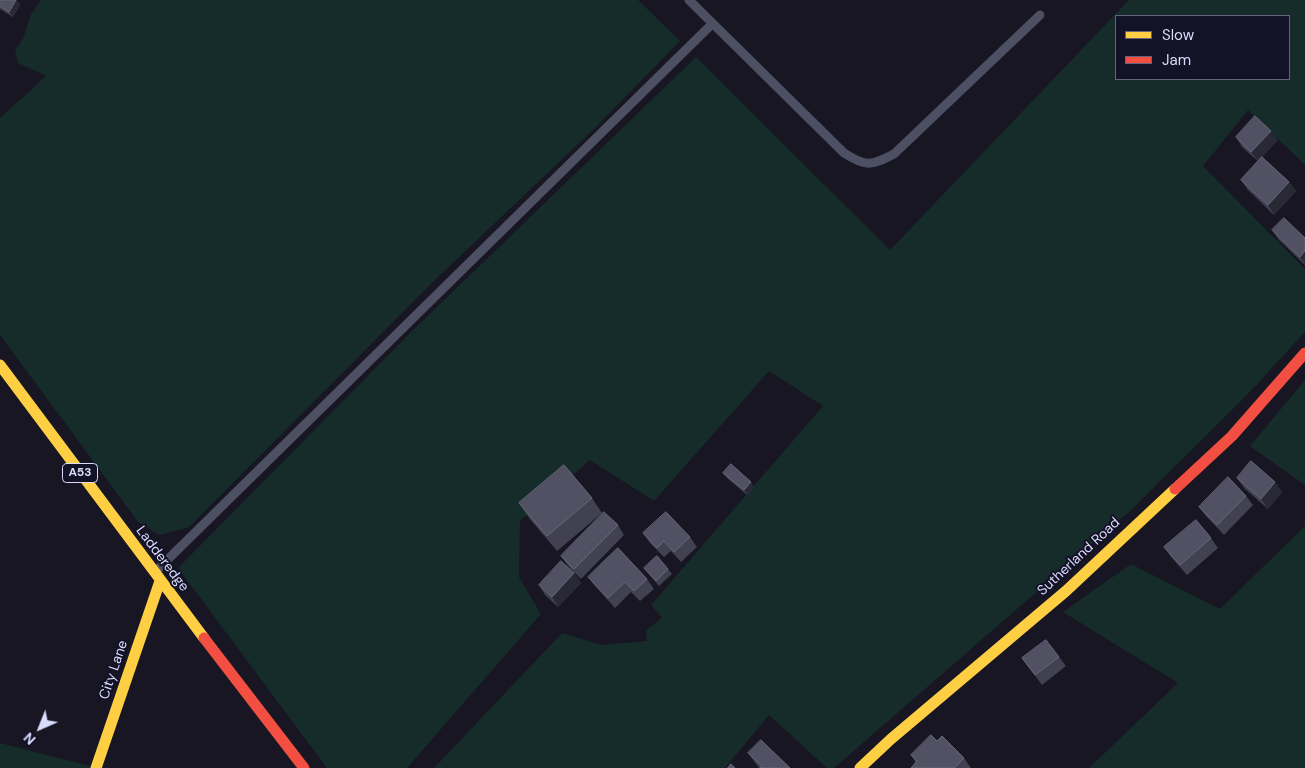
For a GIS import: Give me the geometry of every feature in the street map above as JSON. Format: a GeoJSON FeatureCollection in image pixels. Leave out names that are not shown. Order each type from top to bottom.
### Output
{"type":"FeatureCollection","features":[{"type":"Feature","properties":{"kind":"main road","name":"Sutherland Road"},"geometry":{"type":"LineString","coordinates":[[860,768],[1066,591],[1232,436],[1305,353]]}},
{"type":"Feature","properties":{"kind":"main road","name":"Ladderedge"},"geometry":{"type":"LineString","coordinates":[[1,369],[157,577],[304,768]]}},
{"type":"Feature","properties":{"kind":"main road","name":"City Lane"},"geometry":{"type":"LineString","coordinates":[[96,768],[157,577]]}},
{"type":"Feature","properties":{"kind":"lane"},"geometry":{"type":"LineString","coordinates":[[688,0],[844,153],[860,163],[877,163],[894,154],[1040,15]]}},
{"type":"Feature","properties":{"kind":"lane"},"geometry":{"type":"LineString","coordinates":[[157,577],[712,24]]}},
{"type":"Feature","properties":{"kind":"green space"},"geometry":{"type":"Polygon","coordinates":[[[41,0],[638,0],[680,41],[595,128],[438,277],[189,527],[160,535],[139,523],[0,335],[0,118],[46,76],[18,63],[15,50],[23,39],[31,14],[41,0]]]}},
{"type":"Feature","properties":{"kind":"green space"},"geometry":{"type":"Polygon","coordinates":[[[1129,0],[1305,0],[1305,165],[1248,110],[1203,166],[1305,269],[1305,332],[1247,395],[1131,510],[834,768],[827,768],[769,715],[725,768],[434,768],[562,633],[601,645],[647,641],[646,630],[662,618],[651,605],[823,406],[769,371],[654,501],[590,460],[520,521],[519,577],[541,614],[407,768],[327,768],[178,568],[411,332],[696,57],[890,250],[1129,0]]]}},
{"type":"Feature","properties":{"kind":"green space"},"geometry":{"type":"Polygon","coordinates":[[[1305,380],[1305,485],[1250,446],[1305,380]]]}},
{"type":"Feature","properties":{"kind":"green space"},"geometry":{"type":"Polygon","coordinates":[[[1305,526],[1305,768],[1089,768],[1178,683],[1063,612],[1131,564],[1220,609],[1305,526]]]}},
{"type":"Feature","properties":{"kind":"green space"},"geometry":{"type":"Polygon","coordinates":[[[0,743],[90,766],[90,768],[0,768],[0,743]]]}},
{"type":"Feature","properties":{"kind":"building"},"geometry":{"type":"Polygon","coordinates":[[[0,0],[16,0],[9,12],[0,6],[0,0]]]}},
{"type":"Feature","properties":{"kind":"building"},"geometry":{"type":"Polygon","coordinates":[[[1255,116],[1271,131],[1251,152],[1236,137],[1255,116]]]}},
{"type":"Feature","properties":{"kind":"building"},"geometry":{"type":"Polygon","coordinates":[[[1262,157],[1289,182],[1268,205],[1241,180],[1262,157]]]}},
{"type":"Feature","properties":{"kind":"building"},"geometry":{"type":"Polygon","coordinates":[[[1284,218],[1305,238],[1305,251],[1300,257],[1272,230],[1284,218]]]}},
{"type":"Feature","properties":{"kind":"building"},"geometry":{"type":"Polygon","coordinates":[[[1251,461],[1275,482],[1261,499],[1237,478],[1251,461]]]}},
{"type":"Feature","properties":{"kind":"building"},"geometry":{"type":"Polygon","coordinates":[[[731,464],[751,482],[744,490],[723,473],[731,464]]]}},
{"type":"Feature","properties":{"kind":"building"},"geometry":{"type":"Polygon","coordinates":[[[564,465],[592,498],[547,536],[519,503],[564,465]]]}},
{"type":"Feature","properties":{"kind":"building"},"geometry":{"type":"Polygon","coordinates":[[[1228,477],[1246,496],[1217,525],[1199,507],[1228,477]]]}},
{"type":"Feature","properties":{"kind":"building"},"geometry":{"type":"Polygon","coordinates":[[[604,512],[618,525],[574,569],[561,556],[604,512]]]}},
{"type":"Feature","properties":{"kind":"building"},"geometry":{"type":"Polygon","coordinates":[[[666,512],[690,537],[674,552],[664,541],[657,548],[643,533],[666,512]]]}},
{"type":"Feature","properties":{"kind":"building"},"geometry":{"type":"Polygon","coordinates":[[[1196,520],[1211,538],[1180,565],[1164,547],[1196,520]]]}},
{"type":"Feature","properties":{"kind":"building"},"geometry":{"type":"Polygon","coordinates":[[[618,548],[647,579],[634,591],[625,582],[608,598],[588,577],[618,548]]]}},
{"type":"Feature","properties":{"kind":"building"},"geometry":{"type":"Polygon","coordinates":[[[657,556],[668,569],[656,581],[644,568],[657,556]]]}},
{"type":"Feature","properties":{"kind":"building"},"geometry":{"type":"Polygon","coordinates":[[[561,561],[574,573],[552,597],[539,585],[561,561]]]}},
{"type":"Feature","properties":{"kind":"building"},"geometry":{"type":"Polygon","coordinates":[[[1046,640],[1059,657],[1035,675],[1022,658],[1046,640]]]}},
{"type":"Feature","properties":{"kind":"building"},"geometry":{"type":"Polygon","coordinates":[[[931,735],[937,741],[942,736],[964,758],[954,768],[911,768],[917,761],[911,755],[931,735]]]}},
{"type":"Feature","properties":{"kind":"building"},"geometry":{"type":"Polygon","coordinates":[[[761,740],[790,768],[760,768],[762,766],[748,753],[761,740]]]}},
{"type":"Feature","properties":{"kind":"traffic: slow"},"geometry":{"type":"LineString","coordinates":[[0,365],[204,638]]}},
{"type":"Feature","properties":{"kind":"traffic: slow"},"geometry":{"type":"LineString","coordinates":[[860,768],[891,739],[1066,591],[1175,489]]}},
{"type":"Feature","properties":{"kind":"traffic: slow"},"geometry":{"type":"LineString","coordinates":[[96,768],[160,581]]}},
{"type":"Feature","properties":{"kind":"traffic: jam"},"geometry":{"type":"LineString","coordinates":[[1175,489],[1232,436],[1305,353]]}},
{"type":"Feature","properties":{"kind":"traffic: jam"},"geometry":{"type":"LineString","coordinates":[[204,638],[304,768]]}}]}
